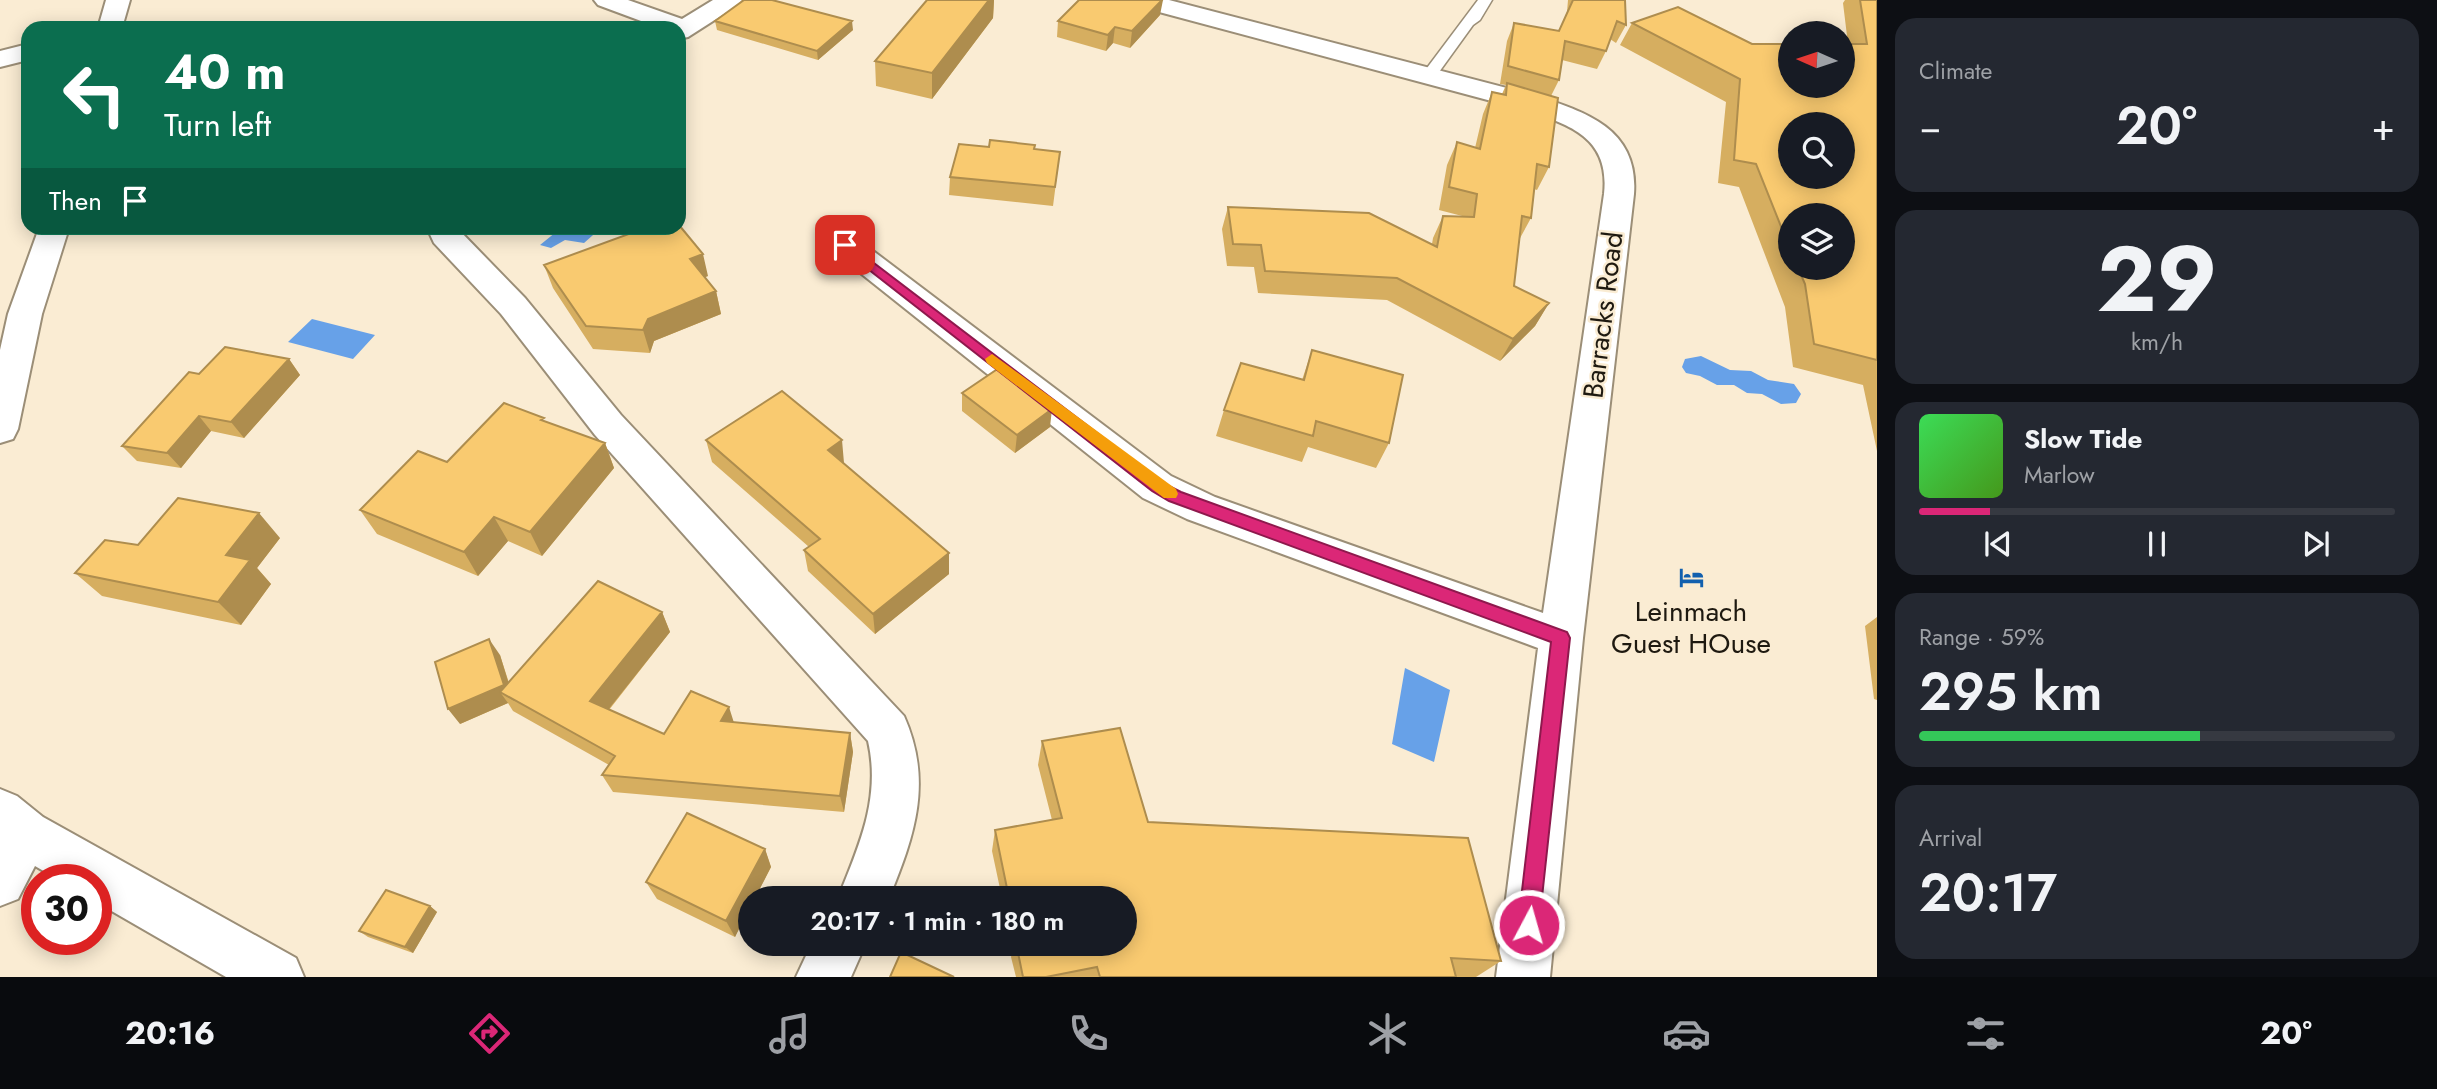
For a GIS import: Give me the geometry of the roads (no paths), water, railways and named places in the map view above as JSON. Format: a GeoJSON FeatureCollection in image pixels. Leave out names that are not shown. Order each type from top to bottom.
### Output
{"type":"FeatureCollection","features":[{"type":"Feature","properties":{"kind":"street"},"geometry":{"type":"LineString","coordinates":[[112,21],[118,0]]}},
{"type":"Feature","properties":{"kind":"street"},"geometry":{"type":"LineString","coordinates":[[606,0],[658,21]]}},
{"type":"Feature","properties":{"kind":"street"},"geometry":{"type":"LineString","coordinates":[[686,27],[730,0]]}},
{"type":"Feature","properties":{"kind":"street","name":"Barracks Road"},"geometry":{"type":"LineString","coordinates":[[1141,0],[1558,112],[1587,126],[1602,138],[1618,162],[1620,176],[1615,224],[1561,638],[1523,977]]}},
{"type":"Feature","properties":{"kind":"street"},"geometry":{"type":"LineString","coordinates":[[0,59],[21,54]]}},
{"type":"Feature","properties":{"kind":"street"},"geometry":{"type":"LineString","coordinates":[[0,429],[25,314],[52,235]]}},
{"type":"Feature","properties":{"kind":"street"},"geometry":{"type":"LineString","coordinates":[[444,235],[513,306],[608,425],[888,731],[895,756],[897,787],[869,886]]}},
{"type":"Feature","properties":{"kind":"street"},"geometry":{"type":"LineString","coordinates":[[845,245],[1157,487],[1175,497],[1561,638]]}},
{"type":"Feature","properties":{"kind":"street"},"geometry":{"type":"LineString","coordinates":[[0,881],[13,824],[277,977]]}},
{"type":"Feature","properties":{"kind":"street"},"geometry":{"type":"LineString","coordinates":[[823,977],[834,956]]}},
{"type":"Feature","properties":{"kind":"lane"},"geometry":{"type":"LineString","coordinates":[[1429,76],[1468,22],[1475,18],[1485,0]]}},
{"type":"Feature","properties":{"kind":"water"},"geometry":{"type":"Polygon","coordinates":[[[552,235],[593,235],[584,243],[565,240],[551,248],[540,245],[552,235]]]}},
{"type":"Feature","properties":{"kind":"water"},"geometry":{"type":"Polygon","coordinates":[[[312,319],[375,335],[353,359],[288,342],[312,319]]]}},
{"type":"Feature","properties":{"kind":"water"},"geometry":{"type":"Polygon","coordinates":[[[1701,356],[1730,370],[1751,371],[1768,380],[1794,384],[1801,394],[1796,403],[1781,404],[1762,394],[1747,393],[1734,385],[1717,385],[1700,376],[1686,373],[1682,367],[1685,359],[1701,356]]]}},
{"type":"Feature","properties":{"kind":"water"},"geometry":{"type":"Polygon","coordinates":[[[1405,668],[1450,690],[1434,762],[1392,744],[1405,668]]]}},
{"type":"Feature","properties":{"kind":"place","name":"Leinmach Guest HOuse"},"geometry":{"type":"Point","coordinates":[1691,577]}}]}
